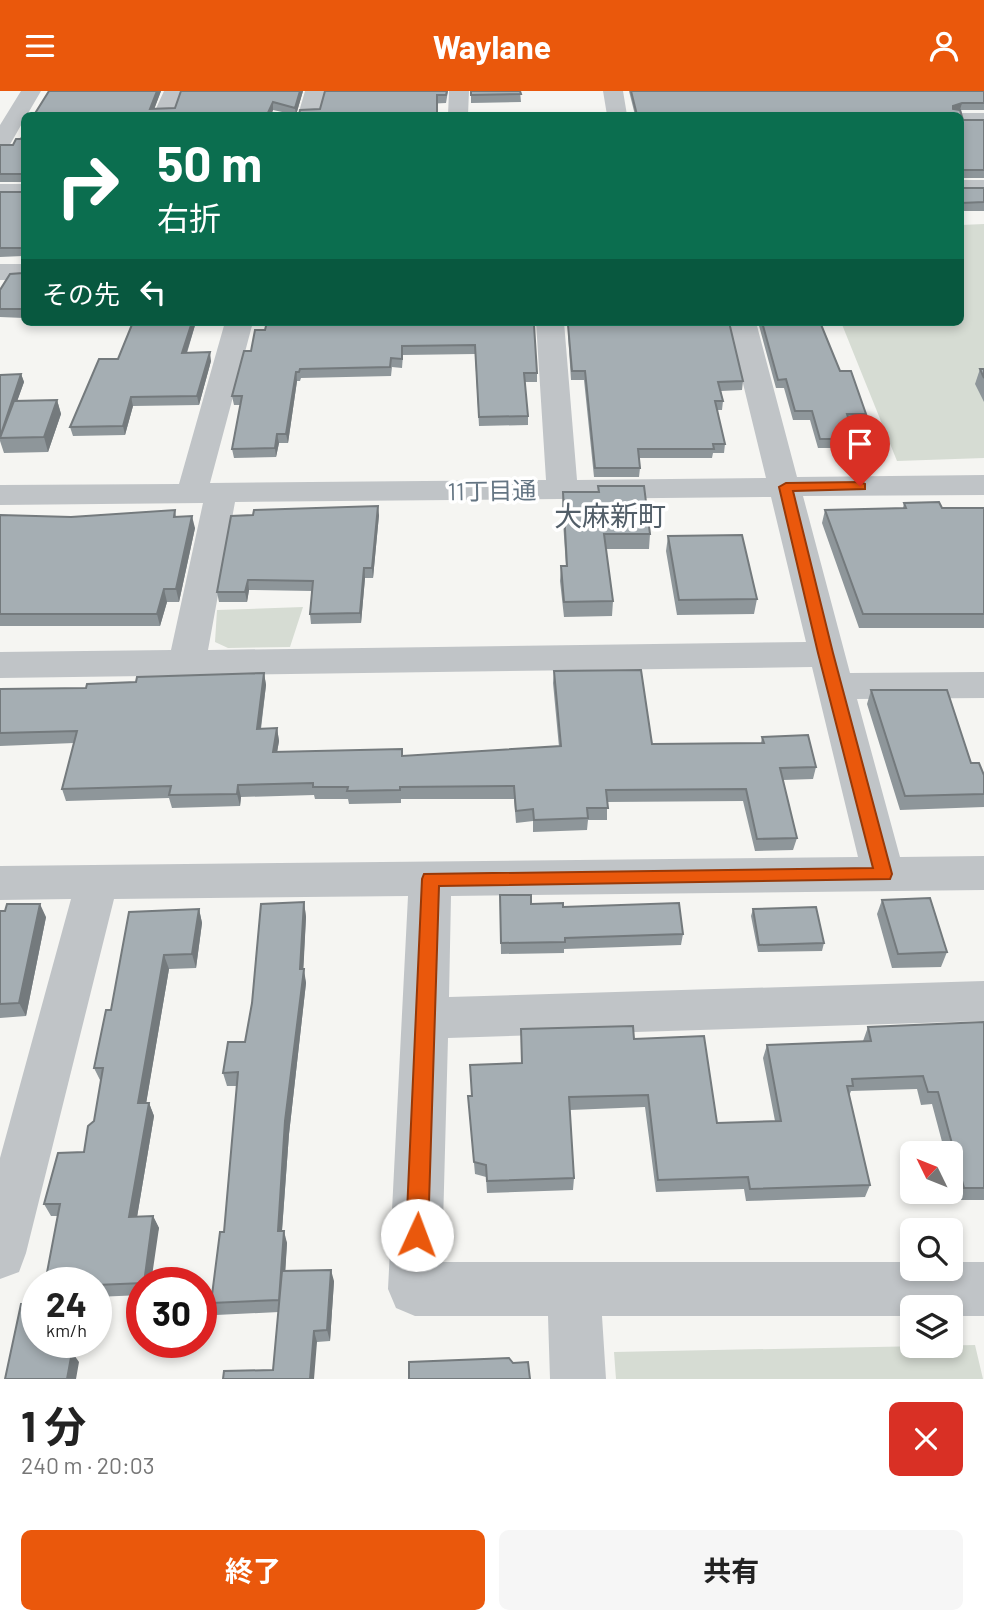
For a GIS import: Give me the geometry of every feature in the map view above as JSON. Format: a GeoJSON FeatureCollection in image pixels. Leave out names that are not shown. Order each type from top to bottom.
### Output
{"type":"FeatureCollection","features":[{"type":"Feature","properties":{"kind":"street"},"geometry":{"type":"LineString","coordinates":[[21,112],[31,91]]}},
{"type":"Feature","properties":{"kind":"street"},"geometry":{"type":"LineString","coordinates":[[165,112],[174,91]]}},
{"type":"Feature","properties":{"kind":"street"},"geometry":{"type":"LineString","coordinates":[[310,112],[314,91]]}},
{"type":"Feature","properties":{"kind":"street"},"geometry":{"type":"LineString","coordinates":[[458,112],[459,91]]}},
{"type":"Feature","properties":{"kind":"street"},"geometry":{"type":"LineString","coordinates":[[613,91],[616,112]]}},
{"type":"Feature","properties":{"kind":"street"},"geometry":{"type":"LineString","coordinates":[[12,131],[21,112]]}},
{"type":"Feature","properties":{"kind":"street"},"geometry":{"type":"LineString","coordinates":[[964,119],[984,119]]}},
{"type":"Feature","properties":{"kind":"street"},"geometry":{"type":"LineString","coordinates":[[964,187],[984,187]]}},
{"type":"Feature","properties":{"kind":"street"},"geometry":{"type":"LineString","coordinates":[[0,191],[21,191]]}},
{"type":"Feature","properties":{"kind":"street"},"geometry":{"type":"LineString","coordinates":[[0,272],[21,272]]}},
{"type":"Feature","properties":{"kind":"street"},"geometry":{"type":"LineString","coordinates":[[187,662],[206,493],[238,326]]}},
{"type":"Feature","properties":{"kind":"street"},"geometry":{"type":"LineString","coordinates":[[550,326],[562,489]]}},
{"type":"Feature","properties":{"kind":"street"},"geometry":{"type":"LineString","coordinates":[[743,326],[883,874]]}},
{"type":"Feature","properties":{"kind":"street","name":"11丁目通"},"geometry":{"type":"LineString","coordinates":[[0,495],[984,485]]}},
{"type":"Feature","properties":{"kind":"street"},"geometry":{"type":"LineString","coordinates":[[0,665],[187,662],[830,670],[984,685]]}},
{"type":"Feature","properties":{"kind":"street"},"geometry":{"type":"LineString","coordinates":[[0,883],[984,873]]}},
{"type":"Feature","properties":{"kind":"street"},"geometry":{"type":"LineString","coordinates":[[430,879],[415,1289],[984,1289]]}},
{"type":"Feature","properties":{"kind":"street"},"geometry":{"type":"LineString","coordinates":[[3,1232],[97,883]]}},
{"type":"Feature","properties":{"kind":"street"},"geometry":{"type":"LineString","coordinates":[[425,1018],[984,1001]]}},
{"type":"Feature","properties":{"kind":"street"},"geometry":{"type":"LineString","coordinates":[[574,1290],[578,1379]]}},
{"type":"Feature","properties":{"kind":"shaded area"},"geometry":{"type":"Polygon","coordinates":[[[984,224],[984,458],[897,461],[843,326],[964,326],[964,225],[984,224]]]}},
{"type":"Feature","properties":{"kind":"shaded area"},"geometry":{"type":"Polygon","coordinates":[[[303,607],[290,647],[228,648],[215,642],[217,610],[303,607]]]}},
{"type":"Feature","properties":{"kind":"shaded area"},"geometry":{"type":"Polygon","coordinates":[[[963,1345],[975,1345],[983,1379],[616,1379],[614,1352],[900,1346],[900,1358],[963,1358],[963,1345]]]}},
{"type":"Feature","properties":{"kind":"building"},"geometry":{"type":"Polygon","coordinates":[[[49,91],[157,91],[150,109],[175,108],[181,91],[300,91],[295,108],[273,102],[268,112],[36,112],[49,91]]]}},
{"type":"Feature","properties":{"kind":"building"},"geometry":{"type":"Polygon","coordinates":[[[325,91],[447,91],[446,95],[437,95],[437,112],[300,112],[320,109],[325,91]]]}},
{"type":"Feature","properties":{"kind":"building"},"geometry":{"type":"Polygon","coordinates":[[[471,91],[520,91],[521,94],[471,95],[471,91]]]}},
{"type":"Feature","properties":{"kind":"building"},"geometry":{"type":"Polygon","coordinates":[[[631,91],[984,91],[984,103],[962,103],[953,106],[953,109],[961,112],[636,112],[631,91]]]}},
{"type":"Feature","properties":{"kind":"building"},"geometry":{"type":"Polygon","coordinates":[[[964,120],[984,120],[984,170],[964,170],[964,120]]]}},
{"type":"Feature","properties":{"kind":"building"},"geometry":{"type":"Polygon","coordinates":[[[16,139],[21,139],[21,174],[0,174],[0,145],[13,145],[16,139]]]}},
{"type":"Feature","properties":{"kind":"building"},"geometry":{"type":"Polygon","coordinates":[[[964,188],[984,188],[984,202],[964,203],[964,188]]]}},
{"type":"Feature","properties":{"kind":"building"},"geometry":{"type":"Polygon","coordinates":[[[0,192],[21,192],[21,248],[0,248],[0,192]]]}},
{"type":"Feature","properties":{"kind":"building"},"geometry":{"type":"Polygon","coordinates":[[[21,273],[21,309],[0,309],[0,290],[10,274],[21,273]]]}},
{"type":"Feature","properties":{"kind":"building"},"geometry":{"type":"Polygon","coordinates":[[[131,326],[191,326],[182,353],[210,352],[197,396],[131,397],[123,426],[70,427],[99,359],[118,359],[131,326]]]}},
{"type":"Feature","properties":{"kind":"building"},"geometry":{"type":"Polygon","coordinates":[[[266,326],[534,326],[537,373],[524,373],[528,416],[479,417],[475,345],[402,346],[402,359],[391,358],[390,367],[300,369],[296,372],[286,434],[277,434],[275,448],[232,449],[242,396],[232,396],[244,351],[251,351],[255,330],[265,330],[266,326]]]}},
{"type":"Feature","properties":{"kind":"building"},"geometry":{"type":"Polygon","coordinates":[[[568,326],[730,326],[743,381],[718,382],[723,401],[715,401],[725,444],[713,444],[714,449],[638,449],[640,468],[595,468],[585,371],[572,371],[568,326]]]}},
{"type":"Feature","properties":{"kind":"building"},"geometry":{"type":"Polygon","coordinates":[[[763,326],[822,326],[840,371],[851,371],[866,414],[847,414],[855,439],[820,439],[812,411],[795,411],[786,379],[778,380],[763,326]]]}},
{"type":"Feature","properties":{"kind":"building"},"geometry":{"type":"Polygon","coordinates":[[[21,374],[1,434],[0,434],[0,375],[21,374]]]}},
{"type":"Feature","properties":{"kind":"building"},"geometry":{"type":"Polygon","coordinates":[[[57,400],[44,437],[0,438],[14,401],[57,400]]]}},
{"type":"Feature","properties":{"kind":"building"},"geometry":{"type":"Polygon","coordinates":[[[598,486],[644,486],[650,534],[604,534],[613,601],[564,602],[561,566],[567,566],[563,492],[599,492],[598,486]]]}},
{"type":"Feature","properties":{"kind":"building"},"geometry":{"type":"Polygon","coordinates":[[[939,502],[942,508],[984,508],[984,614],[863,614],[825,510],[906,508],[904,503],[939,502]]]}},
{"type":"Feature","properties":{"kind":"building"},"geometry":{"type":"Polygon","coordinates":[[[378,506],[372,568],[364,568],[360,613],[310,614],[313,581],[248,580],[245,592],[217,592],[231,516],[253,515],[254,510],[378,506]]]}},
{"type":"Feature","properties":{"kind":"building"},"geometry":{"type":"Polygon","coordinates":[[[175,510],[174,517],[192,516],[176,589],[164,589],[157,614],[0,614],[0,515],[71,517],[175,510]]]}},
{"type":"Feature","properties":{"kind":"building"},"geometry":{"type":"Polygon","coordinates":[[[742,535],[757,599],[679,600],[668,536],[742,535]]]}},
{"type":"Feature","properties":{"kind":"building"},"geometry":{"type":"Polygon","coordinates":[[[641,670],[652,744],[764,743],[762,737],[808,735],[816,767],[780,768],[797,838],[757,839],[746,789],[606,790],[608,808],[587,808],[588,818],[534,820],[533,809],[516,811],[514,786],[400,787],[400,790],[347,791],[348,787],[313,787],[313,783],[238,785],[237,794],[169,795],[171,786],[62,789],[77,731],[0,733],[0,689],[86,688],[87,684],[136,682],[137,677],[264,673],[257,729],[277,728],[273,752],[402,749],[402,756],[561,746],[554,671],[641,670]]]}},
{"type":"Feature","properties":{"kind":"building"},"geometry":{"type":"Polygon","coordinates":[[[871,690],[947,690],[971,763],[979,763],[984,775],[984,794],[905,796],[871,690]]]}},
{"type":"Feature","properties":{"kind":"building"},"geometry":{"type":"Polygon","coordinates":[[[500,895],[531,895],[531,904],[563,903],[563,907],[679,903],[683,934],[565,938],[565,942],[501,943],[500,895]]]}},
{"type":"Feature","properties":{"kind":"building"},"geometry":{"type":"Polygon","coordinates":[[[930,898],[947,952],[898,954],[882,900],[930,898]]]}},
{"type":"Feature","properties":{"kind":"building"},"geometry":{"type":"Polygon","coordinates":[[[304,902],[300,969],[304,969],[285,1121],[278,1231],[284,1231],[279,1300],[217,1303],[216,1267],[220,1232],[224,1232],[238,1072],[223,1073],[228,1042],[245,1042],[252,1003],[261,904],[304,902]]]}},
{"type":"Feature","properties":{"kind":"building"},"geometry":{"type":"Polygon","coordinates":[[[7,904],[40,904],[19,1003],[0,1004],[0,911],[5,911],[7,904]]]}},
{"type":"Feature","properties":{"kind":"building"},"geometry":{"type":"Polygon","coordinates":[[[816,907],[824,943],[759,945],[753,909],[816,907]]]}},
{"type":"Feature","properties":{"kind":"building"},"geometry":{"type":"Polygon","coordinates":[[[199,909],[192,954],[164,955],[138,1103],[149,1103],[129,1217],[153,1216],[146,1267],[126,1267],[126,1284],[112,1284],[112,1267],[48,1267],[60,1204],[44,1204],[58,1153],[84,1152],[88,1126],[94,1121],[103,1068],[94,1068],[106,1010],[111,1010],[129,912],[199,909]]]}},
{"type":"Feature","properties":{"kind":"building"},"geometry":{"type":"Polygon","coordinates":[[[984,1022],[984,1188],[964,1188],[963,1141],[951,1141],[938,1092],[928,1092],[923,1076],[852,1079],[853,1086],[847,1086],[870,1185],[750,1189],[748,1177],[658,1180],[648,1095],[569,1097],[574,1178],[487,1181],[486,1165],[474,1162],[468,1096],[472,1096],[470,1065],[522,1063],[521,1029],[633,1026],[634,1039],[704,1036],[717,1123],[781,1121],[767,1045],[871,1041],[868,1027],[984,1022]]]}},
{"type":"Feature","properties":{"kind":"building"},"geometry":{"type":"Polygon","coordinates":[[[331,1270],[327,1330],[314,1331],[310,1379],[223,1379],[224,1371],[273,1370],[282,1271],[331,1270]]]}},
{"type":"Feature","properties":{"kind":"building"},"geometry":{"type":"Polygon","coordinates":[[[21,1304],[21,1358],[71,1358],[67,1379],[5,1379],[21,1304]]]}},
{"type":"Feature","properties":{"kind":"building"},"geometry":{"type":"Polygon","coordinates":[[[509,1358],[513,1363],[528,1362],[530,1379],[409,1379],[409,1362],[509,1358]]]}},
{"type":"Feature","properties":{"kind":"district","name":"大麻新町"},"geometry":{"type":"Point","coordinates":[610,515]}},
{"type":"Feature","properties":{"kind":"route"},"geometry":{"type":"LineString","coordinates":[[417,1235],[430,879],[883,874],[825,653],[786,487],[860,486]]}}]}
